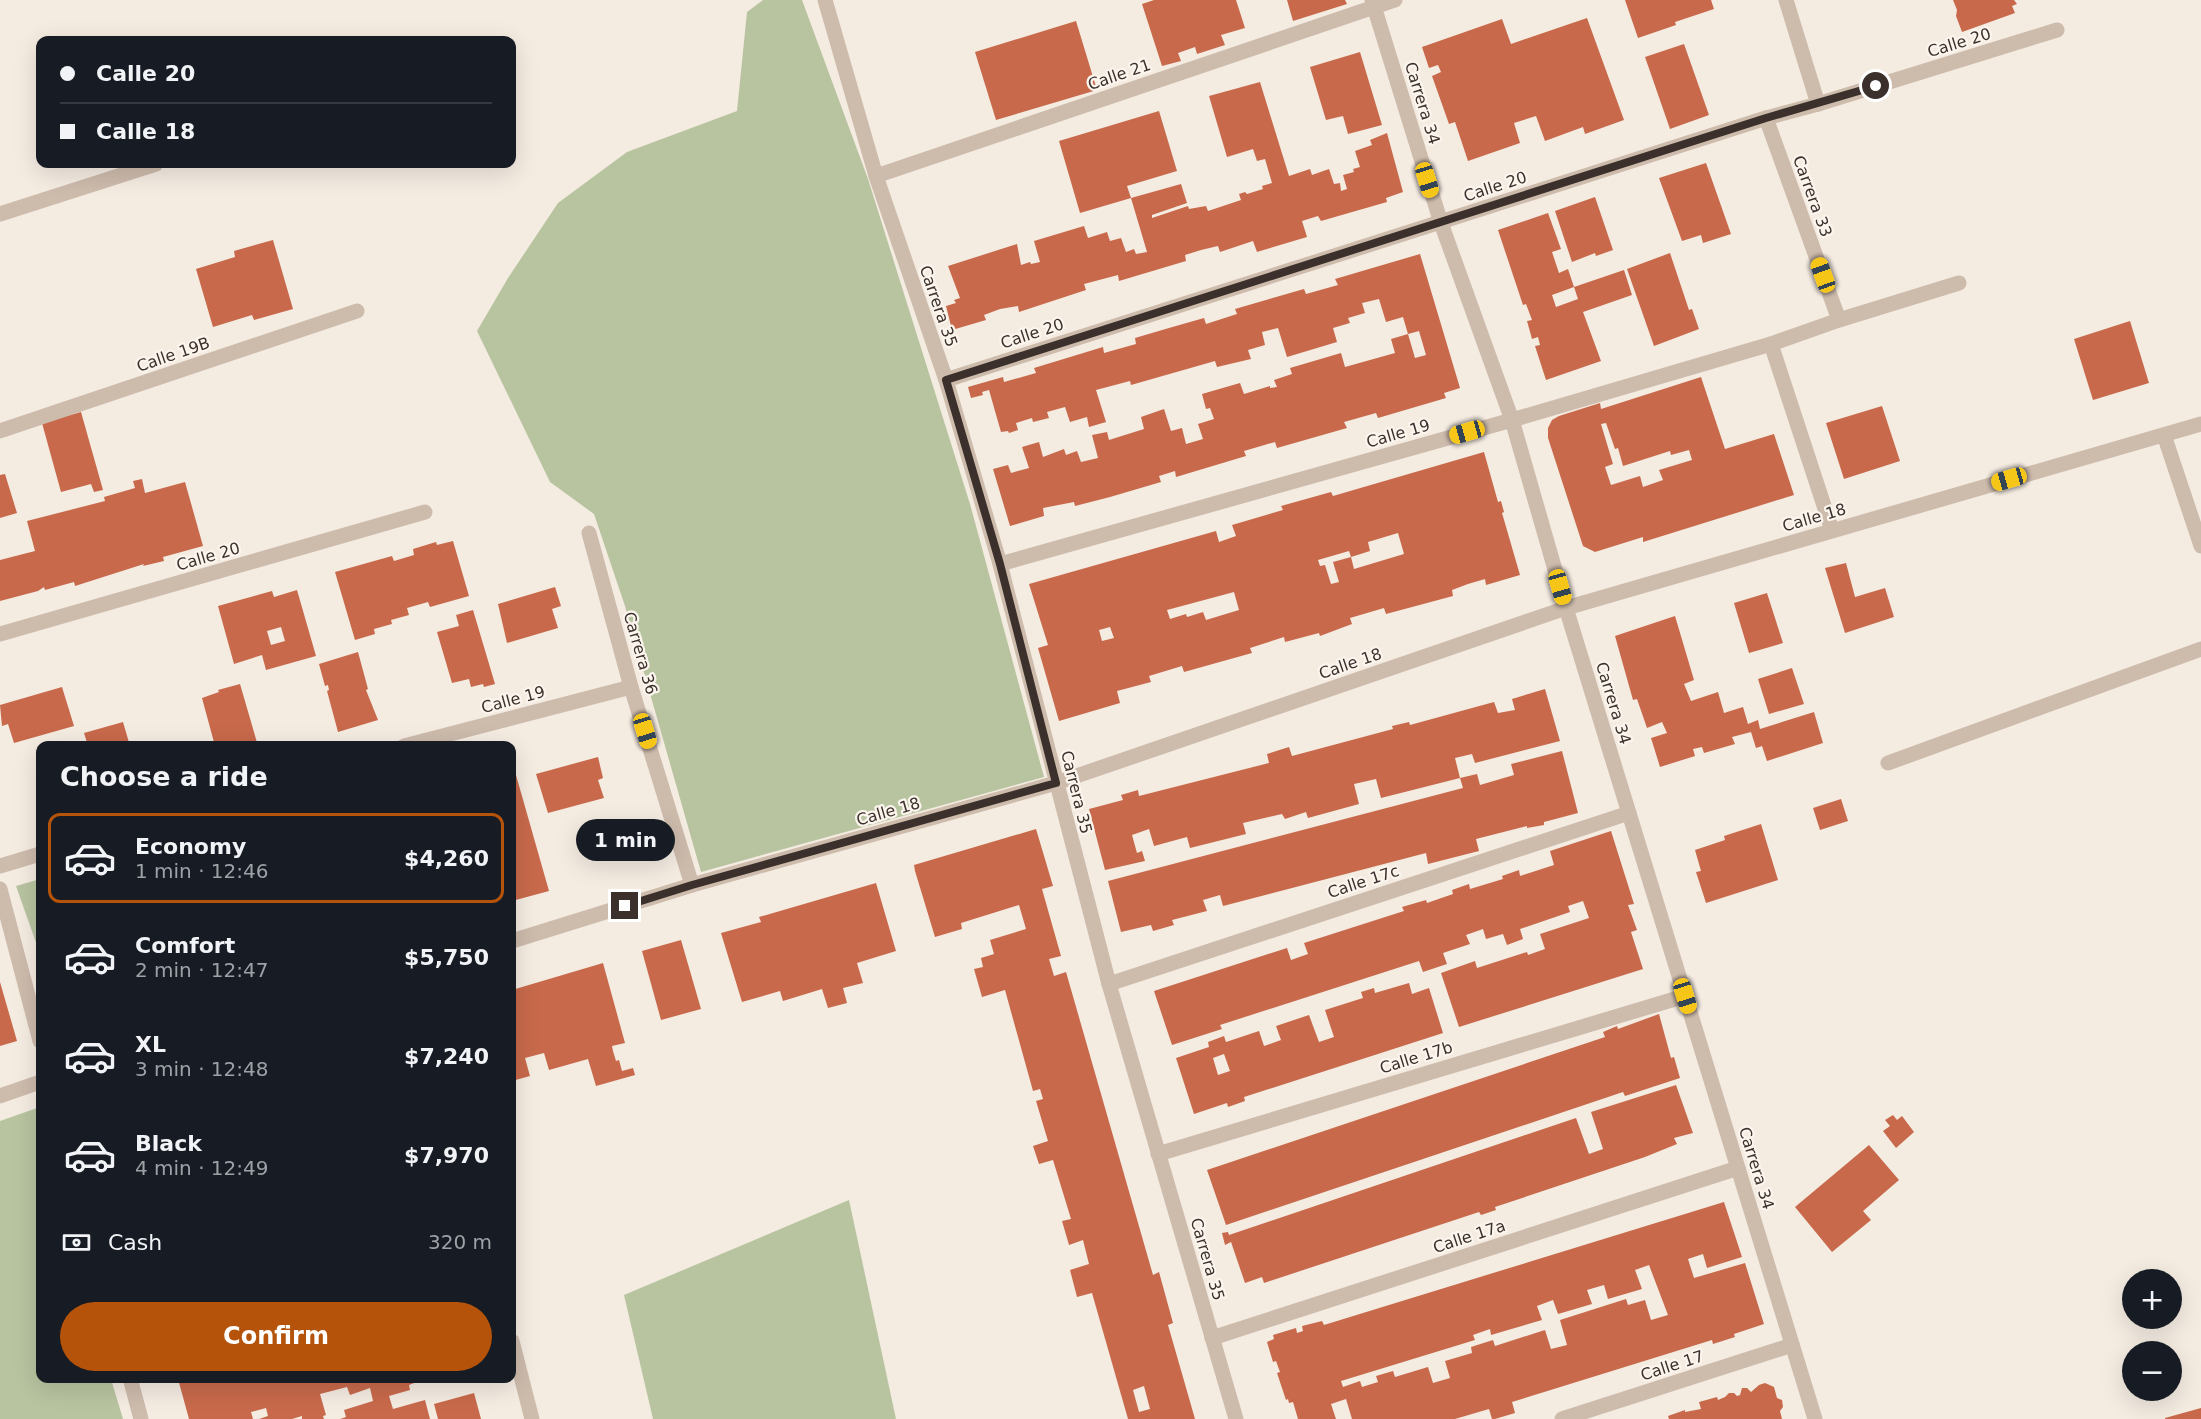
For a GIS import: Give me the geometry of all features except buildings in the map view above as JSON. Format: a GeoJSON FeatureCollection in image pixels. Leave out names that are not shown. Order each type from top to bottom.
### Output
{"type":"FeatureCollection","features":[{"type":"Feature","properties":{"kind":"street","name":"Carrera 35"},"geometry":{"type":"LineString","coordinates":[[825,0],[876,176],[946,380],[1000,564],[1108,984],[1236,1419]]}},
{"type":"Feature","properties":{"kind":"street"},"geometry":{"type":"LineString","coordinates":[[1373,4],[1395,0]]}},
{"type":"Feature","properties":{"kind":"street"},"geometry":{"type":"LineString","coordinates":[[1786,0],[1818,104]]}},
{"type":"Feature","properties":{"kind":"street","name":"Calle 21"},"geometry":{"type":"LineString","coordinates":[[876,176],[1373,4]]}},
{"type":"Feature","properties":{"kind":"street","name":"Carrera 34"},"geometry":{"type":"LineString","coordinates":[[1373,4],[1441,223],[1512,420],[1566,608],[1815,1419]]}},
{"type":"Feature","properties":{"kind":"street","name":"Calle 20"},"geometry":{"type":"LineString","coordinates":[[946,380],[1766,118],[2056,30]]}},
{"type":"Feature","properties":{"kind":"street","name":"Carrera 33"},"geometry":{"type":"LineString","coordinates":[[1766,118],[1839,320]]}},
{"type":"Feature","properties":{"kind":"street"},"geometry":{"type":"LineString","coordinates":[[0,214],[144,168]]}},
{"type":"Feature","properties":{"kind":"street","name":"Calle 19"},"geometry":{"type":"LineString","coordinates":[[1000,564],[1512,420],[1771,344],[1839,320],[1959,283]]}},
{"type":"Feature","properties":{"kind":"street","name":"Calle 19B"},"geometry":{"type":"LineString","coordinates":[[0,431],[357,310]]}},
{"type":"Feature","properties":{"kind":"street"},"geometry":{"type":"LineString","coordinates":[[1771,344],[1832,530]]}},
{"type":"Feature","properties":{"kind":"street","name":"Calle 18"},"geometry":{"type":"LineString","coordinates":[[516,940],[692,885],[1056,783],[1566,608],[2201,424]]}},
{"type":"Feature","properties":{"kind":"street"},"geometry":{"type":"LineString","coordinates":[[2164,435],[2201,546]]}},
{"type":"Feature","properties":{"kind":"street","name":"Calle 20"},"geometry":{"type":"LineString","coordinates":[[0,634],[425,512]]}},
{"type":"Feature","properties":{"kind":"street","name":"Carrera 36"},"geometry":{"type":"LineString","coordinates":[[590,533],[631,687],[692,885]]}},
{"type":"Feature","properties":{"kind":"street"},"geometry":{"type":"LineString","coordinates":[[1888,762],[2201,649]]}},
{"type":"Feature","properties":{"kind":"street","name":"Calle 19"},"geometry":{"type":"LineString","coordinates":[[423,741],[631,687]]}},
{"type":"Feature","properties":{"kind":"street","name":"Calle 17c"},"geometry":{"type":"LineString","coordinates":[[1108,984],[1629,813]]}},
{"type":"Feature","properties":{"kind":"street"},"geometry":{"type":"LineString","coordinates":[[0,866],[36,855]]}},
{"type":"Feature","properties":{"kind":"street"},"geometry":{"type":"LineString","coordinates":[[0,890],[36,1026]]}},
{"type":"Feature","properties":{"kind":"street","name":"Calle 17b"},"geometry":{"type":"LineString","coordinates":[[1158,1154],[1685,996]]}},
{"type":"Feature","properties":{"kind":"street"},"geometry":{"type":"LineString","coordinates":[[0,1096],[36,1083]]}},
{"type":"Feature","properties":{"kind":"street","name":"Calle 17a"},"geometry":{"type":"LineString","coordinates":[[1212,1338],[1738,1168]]}},
{"type":"Feature","properties":{"kind":"street","name":"Calle 17"},"geometry":{"type":"LineString","coordinates":[[1562,1419],[1792,1345]]}},
{"type":"Feature","properties":{"kind":"street"},"geometry":{"type":"LineString","coordinates":[[516,1357],[532,1419]]}},
{"type":"Feature","properties":{"kind":"street"},"geometry":{"type":"LineString","coordinates":[[131,1383],[141,1419]]}},
{"type":"Feature","properties":{"kind":"green space"},"geometry":{"type":"Polygon","coordinates":[[[763,0],[802,0],[868,179],[970,504],[1044,777],[701,872],[625,606],[594,514],[550,482],[477,331],[508,278],[558,203],[627,152],[737,111],[747,12],[763,0]]]}},
{"type":"Feature","properties":{"kind":"green space"},"geometry":{"type":"Polygon","coordinates":[[[36,880],[36,943],[16,886],[36,880]]]}},
{"type":"Feature","properties":{"kind":"green space"},"geometry":{"type":"Polygon","coordinates":[[[36,1108],[36,1383],[112,1383],[123,1419],[0,1419],[0,1121],[36,1108]]]}},
{"type":"Feature","properties":{"kind":"green space"},"geometry":{"type":"Polygon","coordinates":[[[849,1200],[896,1419],[653,1419],[624,1295],[849,1200]]]}},
{"type":"Feature","properties":{"kind":"route"},"geometry":{"type":"LineString","coordinates":[[625,906],[692,885],[1056,783],[1000,564],[946,380],[1766,118],[1876,86]]}}]}
